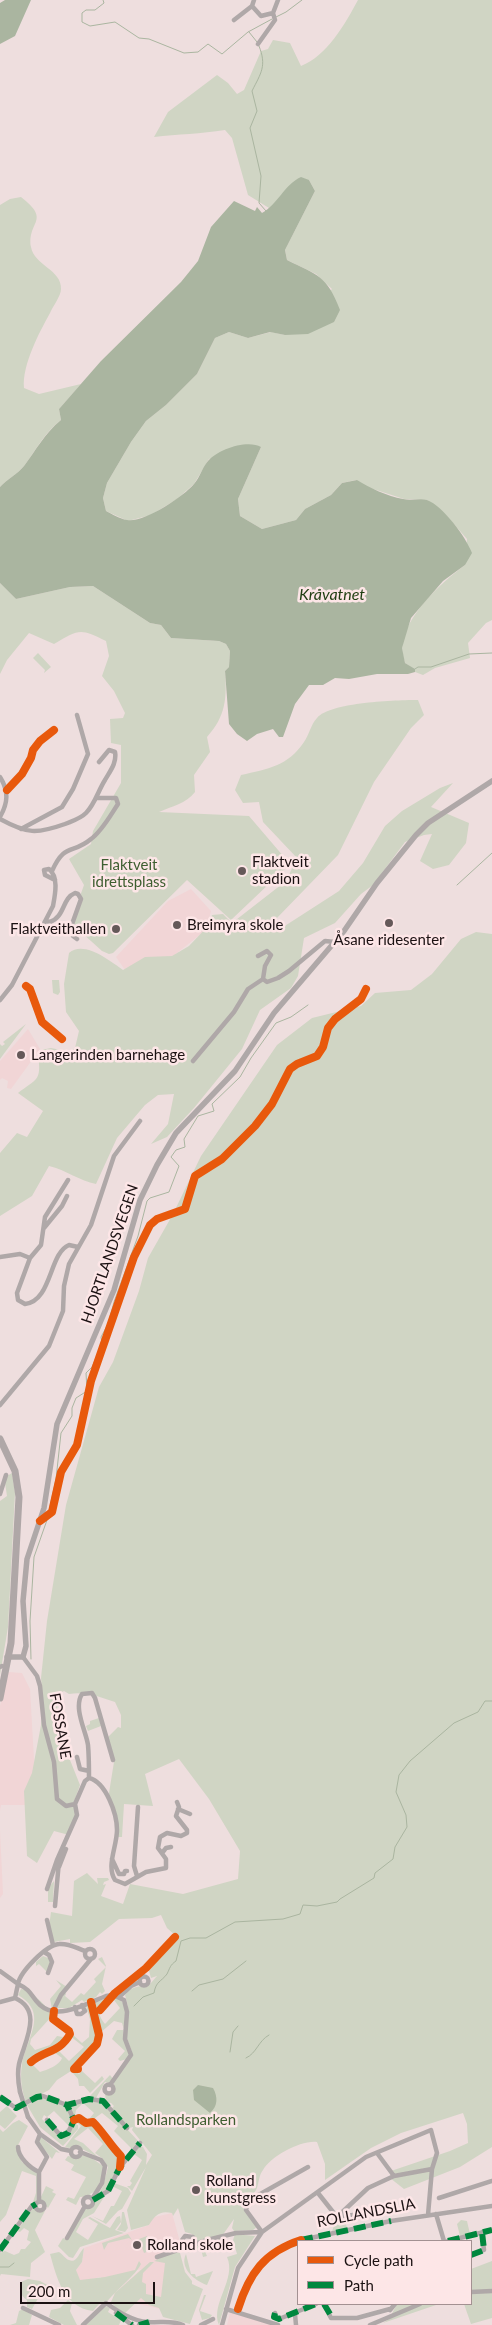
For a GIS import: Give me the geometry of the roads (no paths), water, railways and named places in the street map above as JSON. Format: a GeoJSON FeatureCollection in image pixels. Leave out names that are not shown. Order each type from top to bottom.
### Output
{"type":"FeatureCollection","features":[{"type":"Feature","properties":{"kind":"main road"},"geometry":{"type":"LineString","coordinates":[[0,1439],[15,1471],[19,1498],[11,1643],[0,1698]]}},
{"type":"Feature","properties":{"kind":"street"},"geometry":{"type":"LineString","coordinates":[[234,20],[252,6],[254,0]]}},
{"type":"Feature","properties":{"kind":"street"},"geometry":{"type":"LineString","coordinates":[[258,44],[275,20],[273,13],[278,0]]}},
{"type":"Feature","properties":{"kind":"street"},"geometry":{"type":"LineString","coordinates":[[252,6],[261,16],[273,13]]}},
{"type":"Feature","properties":{"kind":"street"},"geometry":{"type":"LineString","coordinates":[[21,829],[62,807],[73,789],[88,754],[77,716]]}},
{"type":"Feature","properties":{"kind":"street"},"geometry":{"type":"LineString","coordinates":[[0,777],[7,790],[7,797],[0,818],[21,829],[40,832],[75,820],[85,814],[96,798],[116,760],[115,752],[109,750],[99,762]]}},
{"type":"Feature","properties":{"kind":"street","name":"HJORTLANDSVEGEN"},"geometry":{"type":"LineString","coordinates":[[23,1657],[26,1646],[23,1602],[28,1559],[44,1508],[57,1424],[114,1290],[140,1200],[157,1165],[176,1133],[235,1071],[274,1013],[335,942],[377,883],[423,827],[492,781]]}},
{"type":"Feature","properties":{"kind":"street"},"geometry":{"type":"LineString","coordinates":[[52,871],[61,854],[90,841],[95,836],[118,804],[116,798],[96,798]]}},
{"type":"Feature","properties":{"kind":"street"},"geometry":{"type":"LineString","coordinates":[[0,1000],[12,985],[53,906],[55,880],[52,871],[46,868],[43,873],[55,880]]}},
{"type":"Feature","properties":{"kind":"street"},"geometry":{"type":"LineString","coordinates":[[46,921],[50,922],[58,918],[70,895],[75,892],[81,899],[71,927],[73,936],[77,939]]}},
{"type":"Feature","properties":{"kind":"street"},"geometry":{"type":"LineString","coordinates":[[263,979],[267,982],[278,978],[325,942],[335,942]]}},
{"type":"Feature","properties":{"kind":"street"},"geometry":{"type":"LineString","coordinates":[[194,1061],[234,1012],[248,990],[263,979],[265,966],[271,955],[267,951],[258,956]]}},
{"type":"Feature","properties":{"kind":"street"},"geometry":{"type":"LineString","coordinates":[[0,1405],[49,1346],[63,1311],[65,1275],[78,1247],[91,1226],[114,1156],[140,1121]]}},
{"type":"Feature","properties":{"kind":"street"},"geometry":{"type":"LineString","coordinates":[[68,1180],[45,1217],[41,1245],[30,1258],[17,1293],[18,1300],[25,1304],[34,1302],[44,1289],[64,1247],[73,1245],[78,1247]]}},
{"type":"Feature","properties":{"kind":"street"},"geometry":{"type":"LineString","coordinates":[[44,1228],[62,1206],[67,1196]]}},
{"type":"Feature","properties":{"kind":"street"},"geometry":{"type":"LineString","coordinates":[[0,1257],[20,1254],[30,1258]]}},
{"type":"Feature","properties":{"kind":"street"},"geometry":{"type":"LineString","coordinates":[[0,1494],[6,1475]]}},
{"type":"Feature","properties":{"kind":"street"},"geometry":{"type":"LineString","coordinates":[[7,1657],[23,1657]]}},
{"type":"Feature","properties":{"kind":"street","name":"FOSSANE"},"geometry":{"type":"LineString","coordinates":[[23,1657],[36,1676],[40,1686],[46,1731],[54,1762],[57,1799],[66,1806],[75,1804]]}},
{"type":"Feature","properties":{"kind":"street","name":"FOSSANE"},"geometry":{"type":"LineString","coordinates":[[47,1889],[77,1815],[75,1804],[85,1780],[89,1778],[88,1748],[80,1698],[87,1692],[92,1693],[95,1698],[113,1760]]}},
{"type":"Feature","properties":{"kind":"street","name":"FOSSANE"},"geometry":{"type":"LineString","coordinates":[[83,1723],[88,1722]]}},
{"type":"Feature","properties":{"kind":"street","name":"FOSSANE"},"geometry":{"type":"LineString","coordinates":[[77,1757],[80,1769],[89,1771]]}},
{"type":"Feature","properties":{"kind":"street"},"geometry":{"type":"LineString","coordinates":[[89,1778],[95,1780],[106,1792],[117,1831],[112,1858],[112,1876],[114,1880],[125,1884],[146,1872],[166,1868],[166,1859],[157,1844],[163,1834],[180,1836],[187,1834],[187,1830],[176,1816],[177,1802]]}},
{"type":"Feature","properties":{"kind":"street"},"geometry":{"type":"LineString","coordinates":[[138,1807],[134,1866],[138,1876]]}},
{"type":"Feature","properties":{"kind":"street"},"geometry":{"type":"LineString","coordinates":[[178,1809],[190,1814]]}},
{"type":"Feature","properties":{"kind":"street"},"geometry":{"type":"LineString","coordinates":[[162,1853],[166,1848],[171,1847]]}},
{"type":"Feature","properties":{"kind":"street","name":"FOSSANE"},"geometry":{"type":"LineString","coordinates":[[57,1870],[66,1849]]}},
{"type":"Feature","properties":{"kind":"street","name":"FOSSANE"},"geometry":{"type":"LineString","coordinates":[[54,1906],[60,1855]]}},
{"type":"Feature","properties":{"kind":"street"},"geometry":{"type":"LineString","coordinates":[[112,1858],[120,1874],[124,1874],[127,1871]]}},
{"type":"Feature","properties":{"kind":"street"},"geometry":{"type":"LineString","coordinates":[[47,1920],[53,1945]]}},
{"type":"Feature","properties":{"kind":"street"},"geometry":{"type":"LineString","coordinates":[[15,1998],[20,1976],[53,1945],[68,1944],[85,1951],[90,1949],[94,1951],[95,1955],[61,1995],[55,2008]]}},
{"type":"Feature","properties":{"kind":"street"},"geometry":{"type":"LineString","coordinates":[[85,1951],[85,1956],[91,1959]]}},
{"type":"Feature","properties":{"kind":"street"},"geometry":{"type":"LineString","coordinates":[[44,1952],[52,1960],[52,1966],[48,1973]]}},
{"type":"Feature","properties":{"kind":"street"},"geometry":{"type":"LineString","coordinates":[[0,1971],[28,1989],[39,2004],[46,2009],[58,2012],[75,2008],[106,1996],[119,1997],[124,2000],[126,2005],[125,2039],[131,2055],[110,2085],[113,2088],[112,2092],[108,2094],[104,2092],[103,2101]]}},
{"type":"Feature","properties":{"kind":"street"},"geometry":{"type":"LineString","coordinates":[[119,1997],[140,1982]]}},
{"type":"Feature","properties":{"kind":"street"},"geometry":{"type":"LineString","coordinates":[[0,2002],[15,1998],[25,2004],[30,2012],[32,2021],[19,2066],[20,2092],[28,2118],[40,2134],[62,2149],[71,2151],[76,2147],[80,2152],[101,2160],[105,2166],[102,2183],[92,2199],[91,2206],[85,2206],[67,2238]]}},
{"type":"Feature","properties":{"kind":"street"},"geometry":{"type":"LineString","coordinates":[[75,2008],[77,2014],[82,2014],[85,2009],[82,2005]]}},
{"type":"Feature","properties":{"kind":"street"},"geometry":{"type":"LineString","coordinates":[[0,2097],[16,2108],[37,2096],[43,2096],[67,2105],[89,2099],[103,2101],[127,2128]]}},
{"type":"Feature","properties":{"kind":"street"},"geometry":{"type":"LineString","coordinates":[[47,2120],[61,2136],[68,2133],[74,2120],[67,2105]]}},
{"type":"Feature","properties":{"kind":"street"},"geometry":{"type":"LineString","coordinates":[[222,2325],[238,2268],[262,2232],[358,2163],[431,2130],[437,2149],[432,2169],[428,2215]]}},
{"type":"Feature","properties":{"kind":"street"},"geometry":{"type":"LineString","coordinates":[[0,2250],[31,2207],[37,2203],[39,2172],[47,2157],[37,2142],[40,2134]]}},
{"type":"Feature","properties":{"kind":"street"},"geometry":{"type":"LineString","coordinates":[[92,2199],[108,2191],[120,2167],[140,2143]]}},
{"type":"Feature","properties":{"kind":"street"},"geometry":{"type":"LineString","coordinates":[[18,2147],[20,2155],[34,2170],[39,2172]]}},
{"type":"Feature","properties":{"kind":"street"},"geometry":{"type":"LineString","coordinates":[[377,2153],[394,2176]]}},
{"type":"Feature","properties":{"kind":"street"},"geometry":{"type":"LineString","coordinates":[[262,2232],[246,2210],[248,2201],[308,2167]]}},
{"type":"Feature","properties":{"kind":"street"},"geometry":{"type":"LineString","coordinates":[[337,2217],[364,2192],[394,2176],[432,2169]]}},
{"type":"Feature","properties":{"kind":"street"},"geometry":{"type":"LineString","coordinates":[[439,2198],[492,2181]]}},
{"type":"Feature","properties":{"kind":"street"},"geometry":{"type":"LineString","coordinates":[[318,2193],[337,2217]]}},
{"type":"Feature","properties":{"kind":"street","name":"ROLLANDSLIA"},"geometry":{"type":"LineString","coordinates":[[301,2240],[428,2215],[492,2206]]}},
{"type":"Feature","properties":{"kind":"street","name":"ROLLANDSLIA"},"geometry":{"type":"LineString","coordinates":[[436,2214],[446,2240]]}},
{"type":"Feature","properties":{"kind":"street"},"geometry":{"type":"LineString","coordinates":[[337,2217],[353,2215]]}},
{"type":"Feature","properties":{"kind":"street","name":"ROLLANDSLIA"},"geometry":{"type":"LineString","coordinates":[[450,2240],[492,2230]]}},
{"type":"Feature","properties":{"kind":"street"},"geometry":{"type":"LineString","coordinates":[[157,2257],[196,2242],[244,2232],[262,2232]]}},
{"type":"Feature","properties":{"kind":"street"},"geometry":{"type":"LineString","coordinates":[[472,2255],[484,2250],[482,2232]]}},
{"type":"Feature","properties":{"kind":"street"},"geometry":{"type":"LineString","coordinates":[[183,2246],[182,2240],[186,2236],[193,2237],[196,2242]]}},
{"type":"Feature","properties":{"kind":"street"},"geometry":{"type":"LineString","coordinates":[[472,2292],[492,2291]]}},
{"type":"Feature","properties":{"kind":"street"},"geometry":{"type":"LineString","coordinates":[[83,2325],[106,2303],[130,2318],[149,2322],[174,2322],[184,2325]]}},
{"type":"Feature","properties":{"kind":"street"},"geometry":{"type":"LineString","coordinates":[[275,2313],[274,2316],[279,2319],[314,2305]]}},
{"type":"Feature","properties":{"kind":"street"},"geometry":{"type":"LineString","coordinates":[[325,2305],[332,2318],[357,2318],[390,2309],[394,2305]]}},
{"type":"Feature","properties":{"kind":"street"},"geometry":{"type":"LineString","coordinates":[[370,2325],[418,2305]]}},
{"type":"Feature","properties":{"kind":"street"},"geometry":{"type":"LineString","coordinates":[[23,2308],[59,2325]]}},
{"type":"Feature","properties":{"kind":"street"},"geometry":{"type":"LineString","coordinates":[[226,2309],[278,2325]]}},
{"type":"Feature","properties":{"kind":"street"},"geometry":{"type":"LineString","coordinates":[[390,2309],[392,2316]]}},
{"type":"Feature","properties":{"kind":"street"},"geometry":{"type":"LineString","coordinates":[[116,2313],[132,2325]]}},
{"type":"Feature","properties":{"kind":"street"},"geometry":{"type":"LineString","coordinates":[[294,2314],[296,2325]]}},
{"type":"Feature","properties":{"kind":"street"},"geometry":{"type":"LineString","coordinates":[[201,2325],[213,2319]]}},
{"type":"Feature","properties":{"kind":"street"},"geometry":{"type":"LineString","coordinates":[[139,2325],[149,2322]]}},
{"type":"Feature","properties":{"kind":"water"},"geometry":{"type":"Polygon","coordinates":[[[5,0],[31,0],[15,36],[0,44],[0,3],[5,0]]]}},
{"type":"Feature","properties":{"kind":"water","name":"Kråvatnet"},"geometry":{"type":"Polygon","coordinates":[[[301,177],[309,180],[315,191],[285,250],[287,260],[314,273],[325,283],[340,310],[334,322],[308,334],[285,335],[270,332],[248,338],[229,332],[215,338],[197,374],[166,405],[146,421],[131,442],[107,483],[103,498],[106,511],[127,520],[134,520],[153,513],[189,489],[213,457],[233,446],[249,444],[261,447],[238,499],[240,516],[262,529],[296,520],[305,509],[331,495],[342,483],[357,480],[391,496],[406,500],[424,499],[433,503],[447,515],[465,539],[472,553],[465,565],[443,581],[411,618],[402,648],[405,663],[415,669],[415,672],[408,674],[377,674],[349,679],[335,678],[323,685],[309,685],[295,704],[283,737],[279,737],[273,729],[257,734],[247,741],[237,734],[229,724],[225,671],[229,667],[230,651],[226,644],[219,641],[171,638],[161,625],[150,623],[93,586],[70,587],[16,599],[0,583],[0,487],[22,469],[45,436],[61,420],[59,409],[101,361],[181,282],[198,261],[211,227],[234,201],[255,211],[257,207],[262,213],[295,180],[301,177]]]}},
{"type":"Feature","properties":{"kind":"water"},"geometry":{"type":"Polygon","coordinates":[[[198,2085],[213,2088],[215,2091],[216,2104],[210,2113],[194,2100],[193,2090],[198,2085]]]}},
{"type":"Feature","properties":{"kind":"waterway"},"geometry":{"type":"LineString","coordinates":[[103,0],[104,3],[95,10],[86,10],[82,13],[82,22],[90,26],[115,22],[139,38],[149,39],[184,53],[198,52],[208,44],[222,54],[248,32],[272,19]]}},
{"type":"Feature","properties":{"kind":"waterway"},"geometry":{"type":"LineString","coordinates":[[276,17],[302,0]]}},
{"type":"Feature","properties":{"kind":"waterway"},"geometry":{"type":"LineString","coordinates":[[249,32],[257,42]]}},
{"type":"Feature","properties":{"kind":"waterway"},"geometry":{"type":"LineString","coordinates":[[259,46],[263,64],[252,91],[257,111],[250,128],[261,176],[259,203],[266,211]]}},
{"type":"Feature","properties":{"kind":"waterway"},"geometry":{"type":"LineString","coordinates":[[415,669],[418,667],[431,667],[469,654],[492,653]]}},
{"type":"Feature","properties":{"kind":"waterway"},"geometry":{"type":"LineString","coordinates":[[457,885],[492,853]]}},
{"type":"Feature","properties":{"kind":"waterway"},"geometry":{"type":"LineString","coordinates":[[31,1659],[30,1621],[34,1557],[47,1520],[56,1479],[61,1433],[72,1416],[72,1408],[76,1398],[87,1391],[86,1373],[92,1367],[102,1344],[101,1337],[108,1324],[138,1236],[147,1201],[150,1198],[169,1192],[179,1166],[171,1157],[176,1150],[185,1147],[184,1139],[198,1116],[214,1111],[212,1104],[240,1077],[276,1023],[291,1017],[308,1005]]}},
{"type":"Feature","properties":{"kind":"waterway"},"geometry":{"type":"LineString","coordinates":[[134,2006],[143,1997],[154,1993],[157,1984],[176,1961],[181,1941],[190,1938],[206,1938],[235,1922],[283,1919],[300,1914],[303,1905],[317,1906],[337,1902],[374,1878],[375,1873],[393,1859],[395,1847],[407,1827],[406,1815],[396,1792],[399,1775],[410,1761],[454,1723],[478,1712],[485,1701],[492,1701]]}},
{"type":"Feature","properties":{"kind":"waterway"},"geometry":{"type":"LineString","coordinates":[[192,1991],[199,1985],[223,1979],[246,1961]]}},
{"type":"Feature","properties":{"kind":"waterway"},"geometry":{"type":"LineString","coordinates":[[230,2052],[233,2032],[238,2026]]}},
{"type":"Feature","properties":{"kind":"waterway"},"geometry":{"type":"LineString","coordinates":[[246,2058],[269,2035]]}},
{"type":"Feature","properties":{"kind":"waterway"},"geometry":{"type":"LineString","coordinates":[[0,2267],[9,2267],[14,2263]]}},
{"type":"Feature","properties":{"kind":"place","name":"Flaktveit stadion"},"geometry":{"type":"Point","coordinates":[242,871]}},
{"type":"Feature","properties":{"kind":"place","name":"Åsane ridesenter"},"geometry":{"type":"Point","coordinates":[389,923]}},
{"type":"Feature","properties":{"kind":"place","name":"Breimyra skole"},"geometry":{"type":"Point","coordinates":[177,925]}},
{"type":"Feature","properties":{"kind":"place","name":"Flaktveithallen"},"geometry":{"type":"Point","coordinates":[116,929]}},
{"type":"Feature","properties":{"kind":"place","name":"Langerinden barnehage"},"geometry":{"type":"Point","coordinates":[21,1055]}},
{"type":"Feature","properties":{"kind":"place","name":"Rolland kunstgress"},"geometry":{"type":"Point","coordinates":[196,2190]}},
{"type":"Feature","properties":{"kind":"place","name":"Rolland skole"},"geometry":{"type":"Point","coordinates":[137,2245]}},
{"type":"Feature","properties":{"kind":"park label","name":"Flaktveit idrettsplass"},"geometry":{"type":"Point","coordinates":[129,874]}},
{"type":"Feature","properties":{"kind":"park label","name":"Rollandsparken"},"geometry":{"type":"Point","coordinates":[186,2120]}}]}
